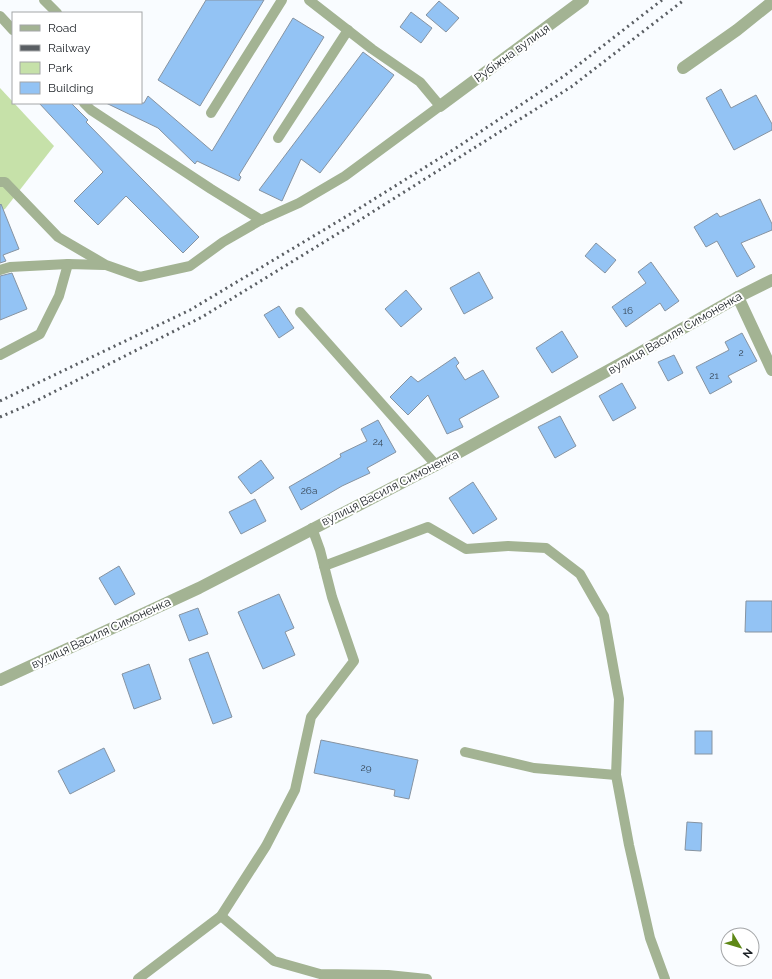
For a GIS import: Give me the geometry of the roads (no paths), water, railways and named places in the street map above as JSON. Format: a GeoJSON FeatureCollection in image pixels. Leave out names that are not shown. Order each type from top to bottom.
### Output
{"type":"FeatureCollection","features":[{"type":"Feature","properties":{"kind":"street","name":"Рубіжна вулиця"},"geometry":{"type":"LineString","coordinates":[[440,106],[583,0]]}},
{"type":"Feature","properties":{"kind":"street"},"geometry":{"type":"LineString","coordinates":[[683,68],[737,30],[772,2]]}},
{"type":"Feature","properties":{"kind":"street","name":"вулиця Василя Симоненка"},"geometry":{"type":"LineString","coordinates":[[0,680],[199,588],[312,528],[436,465],[738,297],[772,280]]}},
{"type":"Feature","properties":{"kind":"street"},"geometry":{"type":"LineString","coordinates":[[738,297],[772,370]]}},
{"type":"Feature","properties":{"kind":"lane"},"geometry":{"type":"LineString","coordinates":[[44,0],[56,12]]}},
{"type":"Feature","properties":{"kind":"lane"},"geometry":{"type":"LineString","coordinates":[[211,113],[282,0]]}},
{"type":"Feature","properties":{"kind":"lane"},"geometry":{"type":"LineString","coordinates":[[0,182],[5,182],[58,237],[106,265],[140,277],[190,266],[223,242],[261,220],[300,204],[345,176],[440,106],[420,82],[309,0]]}},
{"type":"Feature","properties":{"kind":"lane"},"geometry":{"type":"LineString","coordinates":[[0,16],[12,29]]}},
{"type":"Feature","properties":{"kind":"lane"},"geometry":{"type":"LineString","coordinates":[[278,138],[348,30]]}},
{"type":"Feature","properties":{"kind":"lane"},"geometry":{"type":"LineString","coordinates":[[88,107],[211,189],[261,220]]}},
{"type":"Feature","properties":{"kind":"lane"},"geometry":{"type":"LineString","coordinates":[[0,270],[10,267],[68,264],[106,265]]}},
{"type":"Feature","properties":{"kind":"lane"},"geometry":{"type":"LineString","coordinates":[[0,355],[40,334],[59,296],[68,264]]}},
{"type":"Feature","properties":{"kind":"lane"},"geometry":{"type":"LineString","coordinates":[[300,312],[436,465]]}},
{"type":"Feature","properties":{"kind":"lane"},"geometry":{"type":"LineString","coordinates":[[324,566],[428,527],[466,550],[508,546],[546,548],[580,574],[604,616],[619,699],[616,775],[629,845],[650,938],[665,979]]}},
{"type":"Feature","properties":{"kind":"lane"},"geometry":{"type":"LineString","coordinates":[[138,979],[221,916],[266,846],[294,790],[311,716],[354,661],[332,597],[312,528]]}},
{"type":"Feature","properties":{"kind":"lane"},"geometry":{"type":"LineString","coordinates":[[465,752],[534,768],[616,775]]}},
{"type":"Feature","properties":{"kind":"lane"},"geometry":{"type":"LineString","coordinates":[[221,916],[274,961],[320,974],[427,979]]}},
{"type":"Feature","properties":{"kind":"railway"},"geometry":{"type":"LineString","coordinates":[[0,401],[190,310],[347,216],[456,148],[564,76],[662,0]]}},
{"type":"Feature","properties":{"kind":"railway"},"geometry":{"type":"LineString","coordinates":[[0,417],[28,405],[202,317],[571,87],[684,0]]}}]}
